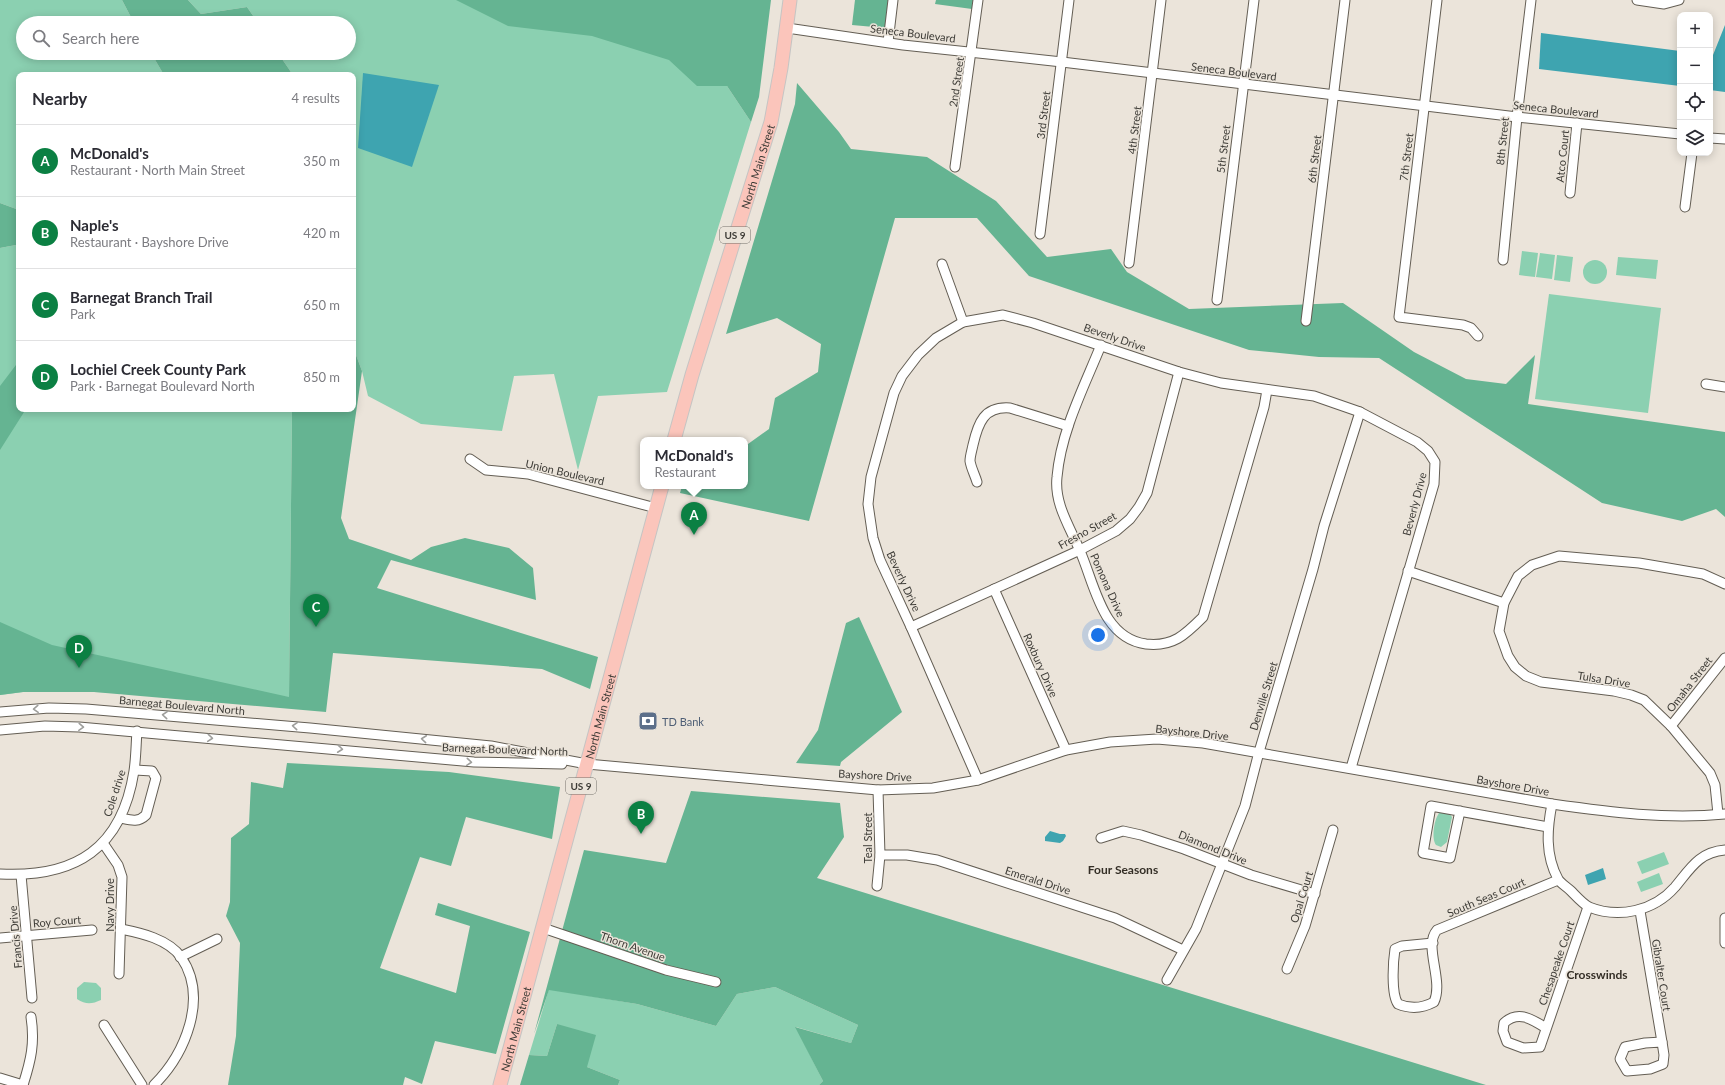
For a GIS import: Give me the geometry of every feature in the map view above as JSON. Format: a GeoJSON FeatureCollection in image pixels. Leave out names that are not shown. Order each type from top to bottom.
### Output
{"type":"FeatureCollection","features":[{"type":"Feature","properties":{"kind":"highway","name":"US 9"},"geometry":{"type":"LineString","coordinates":[[787,28],[790,0]]}},
{"type":"Feature","properties":{"kind":"highway","name":"North Main Street"},"geometry":{"type":"LineString","coordinates":[[675,437],[716,295],[765,142],[774,109],[787,28]]}},
{"type":"Feature","properties":{"kind":"highway","name":"North Main Street"},"geometry":{"type":"LineString","coordinates":[[500,1085],[661,489]]}},
{"type":"Feature","properties":{"kind":"street"},"geometry":{"type":"LineString","coordinates":[[888,42],[893,0]]}},
{"type":"Feature","properties":{"kind":"street","name":"2nd Street"},"geometry":{"type":"LineString","coordinates":[[956,167],[978,0]]}},
{"type":"Feature","properties":{"kind":"street","name":"3rd Street"},"geometry":{"type":"LineString","coordinates":[[1040,234],[1069,0]]}},
{"type":"Feature","properties":{"kind":"street","name":"4th Street"},"geometry":{"type":"LineString","coordinates":[[1129,263],[1161,0]]}},
{"type":"Feature","properties":{"kind":"street","name":"5th Street"},"geometry":{"type":"LineString","coordinates":[[1217,300],[1254,0]]}},
{"type":"Feature","properties":{"kind":"street","name":"6th Street"},"geometry":{"type":"LineString","coordinates":[[1306,321],[1345,0]]}},
{"type":"Feature","properties":{"kind":"street","name":"7th Street"},"geometry":{"type":"LineString","coordinates":[[1436,0],[1399,317],[1463,325],[1471,328],[1478,336]]}},
{"type":"Feature","properties":{"kind":"street","name":"8th Street"},"geometry":{"type":"LineString","coordinates":[[1502,260],[1531,0]]}},
{"type":"Feature","properties":{"kind":"street"},"geometry":{"type":"LineString","coordinates":[[1637,0],[1664,4],[1679,0]]}},
{"type":"Feature","properties":{"kind":"street","name":"Seneca Boulevard"},"geometry":{"type":"LineString","coordinates":[[787,28],[888,42],[1243,85],[1334,94],[1517,117],[1677,134]]}},
{"type":"Feature","properties":{"kind":"street","name":"Atco Court"},"geometry":{"type":"LineString","coordinates":[[1570,193],[1577,123]]}},
{"type":"Feature","properties":{"kind":"street"},"geometry":{"type":"LineString","coordinates":[[1713,138],[1725,139]]}},
{"type":"Feature","properties":{"kind":"street"},"geometry":{"type":"LineString","coordinates":[[1685,207],[1692,156]]}},
{"type":"Feature","properties":{"kind":"street"},"geometry":{"type":"LineString","coordinates":[[942,264],[963,322]]}},
{"type":"Feature","properties":{"kind":"street","name":"Beverly Drive"},"geometry":{"type":"LineString","coordinates":[[978,780],[880,560],[873,538],[868,504],[871,477],[894,393],[902,376],[918,354],[936,338],[963,322],[1003,315],[1101,345],[1179,372],[1221,383],[1314,396],[1360,412],[1416,442],[1428,451],[1435,462],[1434,484],[1351,768]]}},
{"type":"Feature","properties":{"kind":"street","name":"Pomona Drive"},"geometry":{"type":"LineString","coordinates":[[1101,345],[1068,426],[1057,476],[1057,487],[1065,522],[1080,550],[1103,610],[1114,628],[1120,634],[1134,642],[1161,645],[1176,640],[1187,632],[1203,616],[1264,407],[1267,390]]}},
{"type":"Feature","properties":{"kind":"street","name":"Fresno Street"},"geometry":{"type":"LineString","coordinates":[[911,627],[1080,550],[1116,531],[1130,519],[1139,508],[1147,493],[1179,372]]}},
{"type":"Feature","properties":{"kind":"street"},"geometry":{"type":"LineString","coordinates":[[1706,384],[1725,387]]}},
{"type":"Feature","properties":{"kind":"street"},"geometry":{"type":"LineString","coordinates":[[977,482],[970,460],[981,421],[992,410],[1000,407],[1010,408],[1068,426]]}},
{"type":"Feature","properties":{"kind":"street","name":"Denville Street"},"geometry":{"type":"LineString","coordinates":[[1167,980],[1196,929],[1245,806],[1324,526],[1360,412]]}},
{"type":"Feature","properties":{"kind":"street","name":"Union Boulevard"},"geometry":{"type":"LineString","coordinates":[[470,459],[486,470],[528,474],[656,508]]}},
{"type":"Feature","properties":{"kind":"street","name":"Tulsa Drive"},"geometry":{"type":"LineString","coordinates":[[1722,814],[1715,785],[1710,773],[1671,726],[1644,700],[1631,695],[1541,682],[1526,676],[1515,667],[1502,644],[1499,631],[1504,603],[1518,576],[1532,566],[1559,556],[1646,564],[1703,574],[1725,584]]}},
{"type":"Feature","properties":{"kind":"street"},"geometry":{"type":"LineString","coordinates":[[1408,571],[1504,603]]}},
{"type":"Feature","properties":{"kind":"street","name":"Roxbury Drive"},"geometry":{"type":"LineString","coordinates":[[994,588],[1066,750]]}},
{"type":"Feature","properties":{"kind":"street","name":"Omaha Street"},"geometry":{"type":"LineString","coordinates":[[1671,726],[1725,658]]}},
{"type":"Feature","properties":{"kind":"street","name":"Barnegat Boulevard North"},"geometry":{"type":"LineString","coordinates":[[0,712],[49,708],[86,708],[491,746],[587,764]]}},
{"type":"Feature","properties":{"kind":"street","name":"Barnegat Boulevard North"},"geometry":{"type":"LineString","coordinates":[[0,730],[52,726],[137,731],[474,762],[587,764]]}},
{"type":"Feature","properties":{"kind":"street","name":"Cole drive"},"geometry":{"type":"LineString","coordinates":[[0,874],[39,874],[60,869],[95,850],[112,834],[120,818],[134,770],[137,731]]}},
{"type":"Feature","properties":{"kind":"street","name":"Bayshore Drive"},"geometry":{"type":"LineString","coordinates":[[587,764],[878,790],[933,788],[978,780],[1066,750],[1110,742],[1157,739],[1204,743],[1259,752],[1552,804],[1634,814],[1664,816],[1722,814]]}},
{"type":"Feature","properties":{"kind":"street"},"geometry":{"type":"LineString","coordinates":[[120,818],[136,821],[141,820],[146,815],[156,778],[152,770],[134,770]]}},
{"type":"Feature","properties":{"kind":"street","name":"Teal Street"},"geometry":{"type":"LineString","coordinates":[[877,886],[880,855],[878,790]]}},
{"type":"Feature","properties":{"kind":"street"},"geometry":{"type":"LineString","coordinates":[[1552,804],[1548,828],[1550,856],[1558,880],[1588,907],[1622,913],[1640,911],[1657,902],[1675,887],[1688,869],[1704,856],[1725,850]]}},
{"type":"Feature","properties":{"kind":"street"},"geometry":{"type":"LineString","coordinates":[[1460,811],[1450,858],[1423,853],[1431,806],[1460,811],[1548,828]]}},
{"type":"Feature","properties":{"kind":"street","name":"Opal Court"},"geometry":{"type":"LineString","coordinates":[[1287,969],[1305,926],[1333,830]]}},
{"type":"Feature","properties":{"kind":"street","name":"Diamond Drive"},"geometry":{"type":"LineString","coordinates":[[1101,838],[1123,831],[1141,835],[1184,849],[1281,885],[1315,894]]}},
{"type":"Feature","properties":{"kind":"street","name":"Navy Drive"},"geometry":{"type":"LineString","coordinates":[[103,843],[116,860],[122,876],[119,974]]}},
{"type":"Feature","properties":{"kind":"street","name":"Emerald Drive"},"geometry":{"type":"LineString","coordinates":[[880,855],[907,855],[944,863],[1115,918],[1183,950]]}},
{"type":"Feature","properties":{"kind":"street","name":"Francis Drive"},"geometry":{"type":"LineString","coordinates":[[21,874],[32,998]]}},
{"type":"Feature","properties":{"kind":"street","name":"South Seas Court"},"geometry":{"type":"LineString","coordinates":[[1432,943],[1432,938],[1438,930],[1558,880]]}},
{"type":"Feature","properties":{"kind":"street","name":"Chesapeake Court"},"geometry":{"type":"LineString","coordinates":[[1546,1028],[1534,1019],[1522,1016],[1511,1017],[1504,1023],[1503,1031],[1507,1042],[1523,1048],[1540,1047],[1545,1037],[1546,1028],[1588,907]]}},
{"type":"Feature","properties":{"kind":"street","name":"Gibralter Court"},"geometry":{"type":"LineString","coordinates":[[1640,911],[1662,1042],[1664,1055],[1663,1064],[1650,1070],[1627,1072],[1620,1059],[1625,1046],[1662,1042]]}},
{"type":"Feature","properties":{"kind":"street"},"geometry":{"type":"LineString","coordinates":[[1725,918],[1725,943]]}},
{"type":"Feature","properties":{"kind":"street"},"geometry":{"type":"LineString","coordinates":[[121,928],[148,935],[169,947],[180,957],[190,978],[193,1008],[186,1035],[177,1055],[167,1071],[154,1085]]}},
{"type":"Feature","properties":{"kind":"street","name":"Thorn Avenue"},"geometry":{"type":"LineString","coordinates":[[543,928],[666,970],[716,982]]}},
{"type":"Feature","properties":{"kind":"street","name":"Roy Court"},"geometry":{"type":"LineString","coordinates":[[0,938],[92,930]]}},
{"type":"Feature","properties":{"kind":"street"},"geometry":{"type":"LineString","coordinates":[[180,957],[217,939]]}},
{"type":"Feature","properties":{"kind":"street"},"geometry":{"type":"LineString","coordinates":[[1432,943],[1438,995],[1434,1002],[1426,1006],[1415,1007],[1398,1004],[1395,1000],[1394,986],[1395,950],[1402,946],[1432,943]]}},
{"type":"Feature","properties":{"kind":"street"},"geometry":{"type":"LineString","coordinates":[[0,1078],[23,1085],[32,1060],[33,1031],[31,1017]]}},
{"type":"Feature","properties":{"kind":"street"},"geometry":{"type":"LineString","coordinates":[[104,1025],[142,1085]]}},
{"type":"Feature","properties":{"kind":"green space"},"geometry":{"type":"Polygon","coordinates":[[[0,0],[122,0],[130,16],[16,16],[16,60],[155,60],[162,72],[16,72],[16,209],[0,203],[0,0]]]}},
{"type":"Feature","properties":{"kind":"green space"},"geometry":{"type":"Polygon","coordinates":[[[122,0],[188,0],[201,14],[247,7],[253,16],[130,16],[122,0]]]}},
{"type":"Feature","properties":{"kind":"green space"},"geometry":{"type":"Polygon","coordinates":[[[188,0],[728,0],[721,86],[727,86],[751,122],[667,392],[598,396],[578,470],[554,374],[514,376],[502,431],[421,424],[368,396],[362,371],[356,355],[356,72],[291,72],[283,60],[356,60],[356,16],[253,16],[247,7],[201,14],[188,0]]]}},
{"type":"Feature","properties":{"kind":"green space"},"geometry":{"type":"Polygon","coordinates":[[[456,0],[771,0],[759,97],[751,122],[727,86],[697,86],[669,60],[592,36],[508,26],[456,0]]]}},
{"type":"Feature","properties":{"kind":"green space"},"geometry":{"type":"Polygon","coordinates":[[[855,0],[888,0],[885,28],[852,25],[855,0]]]}},
{"type":"Feature","properties":{"kind":"green space"},"geometry":{"type":"Polygon","coordinates":[[[936,0],[973,0],[972,9],[935,4],[936,0]]]}},
{"type":"Feature","properties":{"kind":"green space"},"geometry":{"type":"Polygon","coordinates":[[[155,60],[283,60],[291,72],[162,72],[155,60]]]}},
{"type":"Feature","properties":{"kind":"green space"},"geometry":{"type":"Polygon","coordinates":[[[797,83],[839,132],[851,149],[927,157],[996,201],[1047,257],[1111,249],[1127,272],[1189,309],[1343,303],[1414,352],[1466,379],[1506,384],[1535,355],[1528,404],[1725,432],[1725,517],[1716,509],[1682,521],[1602,503],[1379,358],[1319,357],[1249,350],[1029,276],[977,218],[895,218],[809,521],[680,493],[681,489],[748,489],[748,444],[769,429],[775,398],[818,372],[821,344],[777,318],[726,334],[795,104],[797,83]]]}},
{"type":"Feature","properties":{"kind":"green space"},"geometry":{"type":"Polygon","coordinates":[[[0,203],[16,209],[16,245],[0,248],[0,203]]]}},
{"type":"Feature","properties":{"kind":"green space"},"geometry":{"type":"Polygon","coordinates":[[[16,245],[16,412],[292,412],[289,697],[94,692],[23,692],[0,695],[0,248],[16,245]]]}},
{"type":"Feature","properties":{"kind":"green space"},"geometry":{"type":"Polygon","coordinates":[[[1522,251],[1538,253],[1535,277],[1519,275],[1522,251]]]}},
{"type":"Feature","properties":{"kind":"green space"},"geometry":{"type":"Polygon","coordinates":[[[1540,253],[1555,255],[1552,279],[1536,277],[1540,253]]]}},
{"type":"Feature","properties":{"kind":"green space"},"geometry":{"type":"Polygon","coordinates":[[[1557,255],[1573,257],[1570,282],[1554,280],[1557,255]]]}},
{"type":"Feature","properties":{"kind":"green space"},"geometry":{"type":"Polygon","coordinates":[[[1618,257],[1658,260],[1656,279],[1616,275],[1618,257]]]}},
{"type":"Feature","properties":{"kind":"green space"},"geometry":{"type":"Polygon","coordinates":[[[1595,260],[1600,261],[1606,267],[1606,277],[1600,283],[1595,284],[1590,283],[1584,277],[1583,272],[1584,267],[1590,261],[1595,260]]]}},
{"type":"Feature","properties":{"kind":"green space"},"geometry":{"type":"Polygon","coordinates":[[[1549,294],[1661,308],[1648,413],[1535,399],[1549,294]]]}},
{"type":"Feature","properties":{"kind":"green space"},"geometry":{"type":"Polygon","coordinates":[[[356,355],[362,371],[341,518],[349,539],[411,560],[431,547],[465,538],[509,548],[533,568],[536,600],[391,560],[377,588],[598,657],[590,689],[542,669],[333,653],[326,712],[94,692],[23,692],[0,695],[0,622],[52,645],[289,697],[292,412],[356,412],[356,355]]]}},
{"type":"Feature","properties":{"kind":"green space"},"geometry":{"type":"Polygon","coordinates":[[[16,365],[16,412],[24,412],[0,450],[0,386],[16,365]]]}},
{"type":"Feature","properties":{"kind":"green space"},"geometry":{"type":"Polygon","coordinates":[[[859,617],[902,712],[841,762],[840,766],[796,763],[818,730],[846,623],[859,617]]]}},
{"type":"Feature","properties":{"kind":"green space"},"geometry":{"type":"Polygon","coordinates":[[[287,763],[449,772],[560,787],[552,839],[466,817],[451,866],[420,857],[380,968],[456,993],[470,926],[435,915],[438,903],[530,932],[496,1054],[435,1041],[422,1084],[405,1077],[403,1085],[228,1085],[236,1036],[240,943],[226,916],[230,902],[231,838],[249,824],[251,782],[283,788],[287,763]]]}},
{"type":"Feature","properties":{"kind":"green space"},"geometry":{"type":"Polygon","coordinates":[[[691,791],[840,803],[844,837],[817,878],[1486,1085],[819,1085],[823,1081],[795,1027],[851,1043],[858,1025],[775,987],[737,994],[716,1026],[637,1004],[549,990],[534,1034],[584,850],[666,863],[691,791]]]}},
{"type":"Feature","properties":{"kind":"green space"},"geometry":{"type":"Polygon","coordinates":[[[1440,812],[1449,813],[1452,817],[1447,842],[1441,847],[1436,845],[1434,842],[1433,834],[1436,819],[1440,812]]]}},
{"type":"Feature","properties":{"kind":"green space"},"geometry":{"type":"Polygon","coordinates":[[[1664,852],[1669,864],[1642,874],[1637,862],[1664,852]]]}},
{"type":"Feature","properties":{"kind":"green space"},"geometry":{"type":"Polygon","coordinates":[[[1659,873],[1663,884],[1641,892],[1637,882],[1659,873]]]}},
{"type":"Feature","properties":{"kind":"green space"},"geometry":{"type":"Polygon","coordinates":[[[84,982],[96,983],[101,988],[101,1000],[89,1003],[77,999],[77,988],[84,982]]]}},
{"type":"Feature","properties":{"kind":"green space"},"geometry":{"type":"Polygon","coordinates":[[[775,987],[858,1025],[851,1043],[796,1027],[823,1081],[819,1085],[618,1085],[620,1080],[587,1067],[557,1024],[547,1056],[529,1055],[549,989],[637,1004],[716,1026],[737,994],[775,987]]]}},
{"type":"Feature","properties":{"kind":"green space"},"geometry":{"type":"Polygon","coordinates":[[[557,1024],[596,1035],[587,1067],[620,1080],[618,1085],[520,1085],[529,1055],[547,1056],[557,1024]]]}},
{"type":"Feature","properties":{"kind":"water"},"geometry":{"type":"Polygon","coordinates":[[[1725,25],[1725,92],[1713,90],[1713,55],[1725,25]]]}},
{"type":"Feature","properties":{"kind":"water"},"geometry":{"type":"Polygon","coordinates":[[[1541,33],[1677,51],[1677,86],[1539,69],[1541,33]]]}},
{"type":"Feature","properties":{"kind":"water"},"geometry":{"type":"Polygon","coordinates":[[[363,73],[439,85],[412,167],[358,148],[363,73]]]}},
{"type":"Feature","properties":{"kind":"water"},"geometry":{"type":"Polygon","coordinates":[[[1050,831],[1065,834],[1066,836],[1060,843],[1045,841],[1045,837],[1050,831]]]}},
{"type":"Feature","properties":{"kind":"water"},"geometry":{"type":"Polygon","coordinates":[[[1603,868],[1606,879],[1588,885],[1585,875],[1603,868]]]}},
{"type":"Feature","properties":{"kind":"place","name":"McDonald's"},"geometry":{"type":"Point","coordinates":[694,535]}},
{"type":"Feature","properties":{"kind":"place","name":"Barnegat Branch Trail"},"geometry":{"type":"Point","coordinates":[316,627]}},
{"type":"Feature","properties":{"kind":"place","name":"Lochiel Creek County Park"},"geometry":{"type":"Point","coordinates":[79,668]}},
{"type":"Feature","properties":{"kind":"place","name":"TD Bank"},"geometry":{"type":"Point","coordinates":[648,721]}},
{"type":"Feature","properties":{"kind":"place","name":"Naple's"},"geometry":{"type":"Point","coordinates":[641,834]}},
{"type":"Feature","properties":{"kind":"district","name":"Four Seasons"},"geometry":{"type":"Point","coordinates":[1123,869]}},
{"type":"Feature","properties":{"kind":"district","name":"Crosswinds"},"geometry":{"type":"Point","coordinates":[1597,974]}}]}
